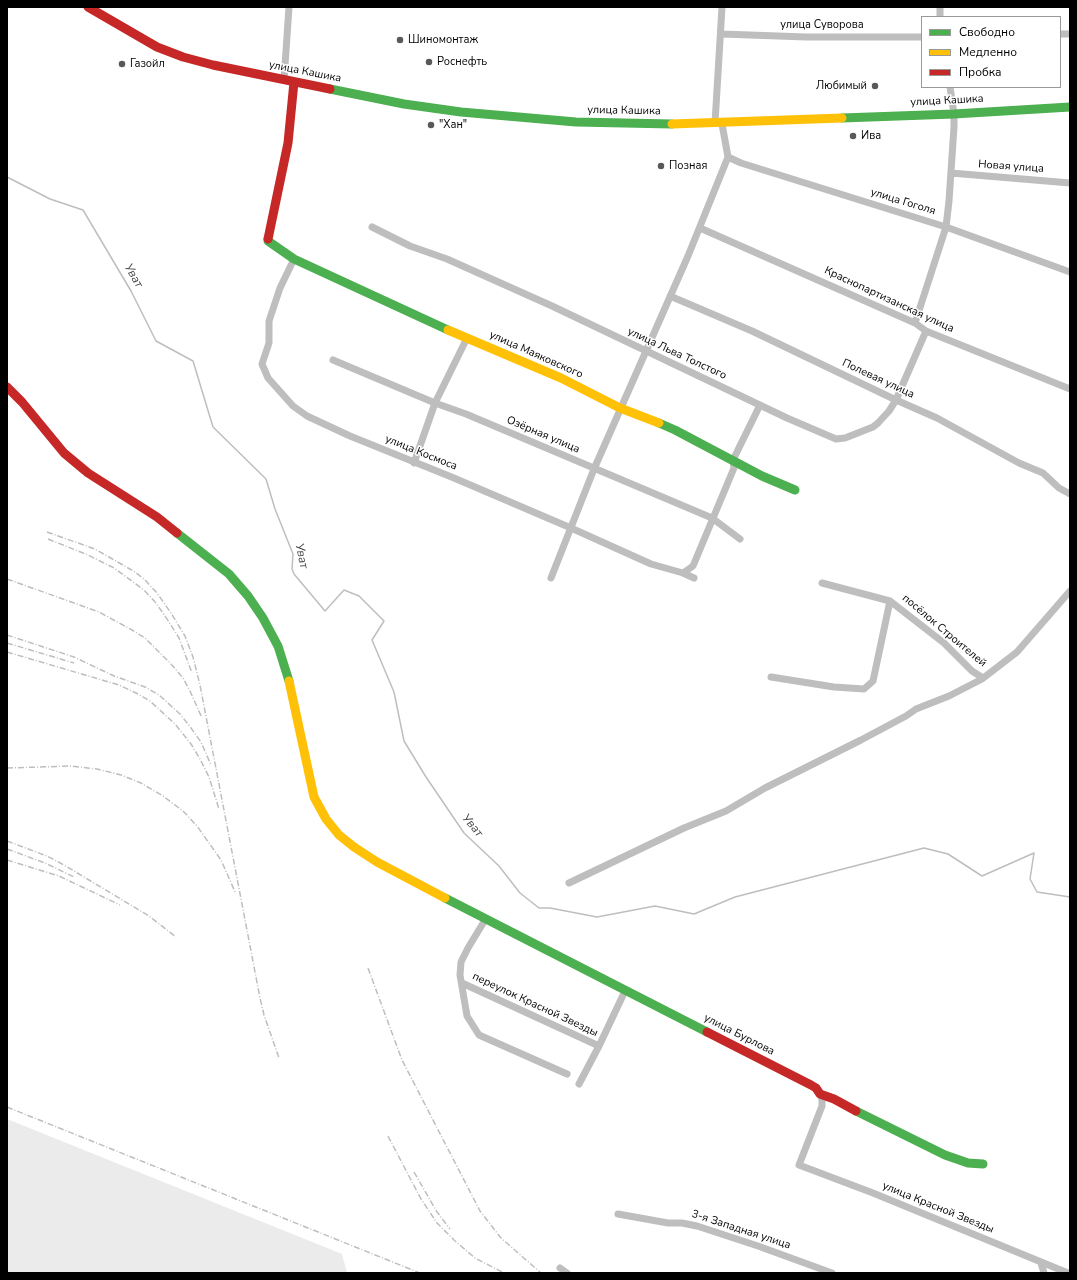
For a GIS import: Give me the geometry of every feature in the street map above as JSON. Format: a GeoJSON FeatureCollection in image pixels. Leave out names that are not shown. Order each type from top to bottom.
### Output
{"type":"FeatureCollection","features":[{"type":"Feature","properties":{"kind":"main road","name":"улица Кашика"},"geometry":{"type":"LineString","coordinates":[[88,7],[156,47],[183,57],[284,80],[429,108],[576,122],[627,124],[718,124],[954,114],[1070,107]]}},
{"type":"Feature","properties":{"kind":"main road","name":"улица Маяковского"},"geometry":{"type":"LineString","coordinates":[[294,82],[288,143],[268,241],[294,259],[467,338],[561,378],[620,408],[675,430],[762,476],[795,490]]}},
{"type":"Feature","properties":{"kind":"main road","name":"улица Бурлова"},"geometry":{"type":"LineString","coordinates":[[7,387],[22,402],[64,453],[88,472],[163,521],[229,574],[248,596],[263,618],[278,646],[287,674],[314,797],[326,819],[339,835],[354,847],[377,862],[485,920],[626,990],[811,1085],[816,1088],[820,1094],[834,1099],[865,1116],[945,1155],[968,1163],[983,1164]]}},
{"type":"Feature","properties":{"kind":"street"},"geometry":{"type":"LineString","coordinates":[[284,80],[289,7]]}},
{"type":"Feature","properties":{"kind":"street"},"geometry":{"type":"LineString","coordinates":[[551,578],[594,469],[700,228],[728,157],[718,124],[722,7]]}},
{"type":"Feature","properties":{"kind":"street","name":"улица Суворова"},"geometry":{"type":"LineString","coordinates":[[722,34],[806,37],[921,37]]}},
{"type":"Feature","properties":{"kind":"street"},"geometry":{"type":"LineString","coordinates":[[915,323],[946,227],[954,114],[950,88]]}},
{"type":"Feature","properties":{"kind":"street","name":"улица Гоголя"},"geometry":{"type":"LineString","coordinates":[[728,157],[741,163],[946,227],[1070,272]]}},
{"type":"Feature","properties":{"kind":"street","name":"Новая улица"},"geometry":{"type":"LineString","coordinates":[[951,173],[1070,183]]}},
{"type":"Feature","properties":{"kind":"street","name":"улица Льва Толстого"},"geometry":{"type":"LineString","coordinates":[[372,227],[410,246],[447,259],[552,306],[760,405],[836,439],[845,438],[873,427],[889,411],[896,400],[926,331]]}},
{"type":"Feature","properties":{"kind":"street","name":"Краснопартизанская улица"},"geometry":{"type":"LineString","coordinates":[[700,228],[915,323],[926,331],[1070,389]]}},
{"type":"Feature","properties":{"kind":"street","name":"улица Космоса"},"geometry":{"type":"LineString","coordinates":[[294,259],[280,288],[269,321],[269,343],[262,364],[268,378],[293,406],[308,416],[414,463],[454,478],[651,564],[683,573],[694,578]]}},
{"type":"Feature","properties":{"kind":"street","name":"Полевая улица"},"geometry":{"type":"LineString","coordinates":[[670,296],[752,331],[937,418],[1019,463],[1043,473],[1059,488],[1070,494]]}},
{"type":"Feature","properties":{"kind":"street"},"geometry":{"type":"LineString","coordinates":[[414,463],[435,403],[467,338]]}},
{"type":"Feature","properties":{"kind":"street","name":"Озёрная улица"},"geometry":{"type":"LineString","coordinates":[[333,360],[435,403],[466,414],[712,518],[740,539]]}},
{"type":"Feature","properties":{"kind":"street"},"geometry":{"type":"LineString","coordinates":[[683,573],[693,566],[734,468],[734,460],[760,405]]}},
{"type":"Feature","properties":{"kind":"street","name":"посёлок Строителей"},"geometry":{"type":"LineString","coordinates":[[822,583],[890,601],[944,643],[972,671],[983,678]]}},
{"type":"Feature","properties":{"kind":"street"},"geometry":{"type":"LineString","coordinates":[[569,883],[684,828],[726,811],[765,788],[893,723],[916,708],[949,696],[983,678],[1016,652],[1069,594]]}},
{"type":"Feature","properties":{"kind":"street","name":"посёлок Строителей"},"geometry":{"type":"LineString","coordinates":[[771,677],[834,687],[864,689],[873,681],[890,601]]}},
{"type":"Feature","properties":{"kind":"street"},"geometry":{"type":"LineString","coordinates":[[485,920],[461,962],[460,975],[467,1016],[479,1035],[568,1074]]}},
{"type":"Feature","properties":{"kind":"street","name":"переулок Красной Звезды"},"geometry":{"type":"LineString","coordinates":[[462,983],[599,1046]]}},
{"type":"Feature","properties":{"kind":"street"},"geometry":{"type":"LineString","coordinates":[[579,1084],[626,990]]}},
{"type":"Feature","properties":{"kind":"street","name":"улица Красной Звезды"},"geometry":{"type":"LineString","coordinates":[[820,1094],[822,1106],[798,1165],[932,1217],[1068,1273]]}},
{"type":"Feature","properties":{"kind":"street","name":"3-я Западная улица"},"geometry":{"type":"LineString","coordinates":[[618,1214],[668,1223],[682,1222],[697,1226],[832,1273]]}},
{"type":"Feature","properties":{"kind":"street"},"geometry":{"type":"LineString","coordinates":[[1041,1263],[1044,1273]]}},
{"type":"Feature","properties":{"kind":"street"},"geometry":{"type":"LineString","coordinates":[[560,1268],[567,1273]]}},
{"type":"Feature","properties":{"kind":"shaded area"},"geometry":{"type":"Polygon","coordinates":[[[7,1119],[342,1254],[347,1273],[7,1273],[7,1119]]]}},
{"type":"Feature","properties":{"kind":"waterway","name":"Уват"},"geometry":{"type":"LineString","coordinates":[[7,177],[50,199],[83,210],[131,291],[156,341],[193,361],[213,427],[266,479],[275,509],[293,554],[292,569],[294,574],[325,611],[344,590],[359,596],[384,621],[372,640],[394,692],[404,741],[426,777],[464,833],[499,866],[520,893],[539,908],[550,908],[597,917],[655,906],[694,914],[735,897],[924,848],[948,854],[982,876],[1034,853],[1030,879],[1037,892],[1070,897]]}},
{"type":"Feature","properties":{"kind":"railway"},"geometry":{"type":"LineString","coordinates":[[47,532],[95,549],[135,572],[157,593],[185,636],[193,657],[200,685],[260,998],[264,1015],[279,1058]]}},
{"type":"Feature","properties":{"kind":"railway"},"geometry":{"type":"LineString","coordinates":[[48,539],[88,555],[114,568],[144,590],[156,603],[179,638],[192,673]]}},
{"type":"Feature","properties":{"kind":"railway"},"geometry":{"type":"LineString","coordinates":[[7,579],[99,612],[145,638],[183,678],[202,718]]}},
{"type":"Feature","properties":{"kind":"railway"},"geometry":{"type":"LineString","coordinates":[[7,635],[74,657],[114,676],[145,687],[159,695],[180,714],[191,728],[201,742],[211,765]]}},
{"type":"Feature","properties":{"kind":"railway"},"geometry":{"type":"LineString","coordinates":[[7,643],[74,663]]}},
{"type":"Feature","properties":{"kind":"railway"},"geometry":{"type":"LineString","coordinates":[[7,652],[119,685],[150,701],[175,724],[191,744],[209,777],[219,809]]}},
{"type":"Feature","properties":{"kind":"railway"},"geometry":{"type":"LineString","coordinates":[[7,768],[71,766],[97,769],[121,775],[141,783],[163,796],[183,811],[197,826],[221,860],[236,894]]}},
{"type":"Feature","properties":{"kind":"railway"},"geometry":{"type":"LineString","coordinates":[[7,841],[47,856],[64,865],[149,916],[176,937]]}},
{"type":"Feature","properties":{"kind":"railway"},"geometry":{"type":"LineString","coordinates":[[7,849],[45,863],[74,877]]}},
{"type":"Feature","properties":{"kind":"railway"},"geometry":{"type":"LineString","coordinates":[[7,860],[59,876],[120,905]]}},
{"type":"Feature","properties":{"kind":"railway"},"geometry":{"type":"LineString","coordinates":[[368,968],[402,1060],[480,1211],[501,1238],[541,1273]]}},
{"type":"Feature","properties":{"kind":"railway"},"geometry":{"type":"LineString","coordinates":[[7,1107],[420,1273]]}},
{"type":"Feature","properties":{"kind":"railway"},"geometry":{"type":"LineString","coordinates":[[388,1136],[421,1199],[437,1223],[475,1258],[504,1273]]}},
{"type":"Feature","properties":{"kind":"railway"},"geometry":{"type":"LineString","coordinates":[[414,1172],[437,1212],[450,1229]]}},
{"type":"Feature","properties":{"kind":"traffic: fast"},"geometry":{"type":"LineString","coordinates":[[330,89],[404,104],[461,112],[576,122],[672,124]]}},
{"type":"Feature","properties":{"kind":"traffic: fast"},"geometry":{"type":"LineString","coordinates":[[842,118],[954,114],[1070,107]]}},
{"type":"Feature","properties":{"kind":"traffic: fast"},"geometry":{"type":"LineString","coordinates":[[268,239],[268,241],[294,259],[448,330]]}},
{"type":"Feature","properties":{"kind":"traffic: fast"},"geometry":{"type":"LineString","coordinates":[[659,423],[762,476],[795,490]]}},
{"type":"Feature","properties":{"kind":"traffic: fast"},"geometry":{"type":"LineString","coordinates":[[177,533],[229,574],[248,596],[263,618],[278,646],[289,681]]}},
{"type":"Feature","properties":{"kind":"traffic: fast"},"geometry":{"type":"LineString","coordinates":[[445,898],[707,1032]]}},
{"type":"Feature","properties":{"kind":"traffic: fast"},"geometry":{"type":"LineString","coordinates":[[856,1111],[945,1155],[968,1163],[983,1164]]}},
{"type":"Feature","properties":{"kind":"traffic: slow"},"geometry":{"type":"LineString","coordinates":[[672,124],[842,118]]}},
{"type":"Feature","properties":{"kind":"traffic: slow"},"geometry":{"type":"LineString","coordinates":[[448,330],[561,378],[620,408],[659,423]]}},
{"type":"Feature","properties":{"kind":"traffic: slow"},"geometry":{"type":"LineString","coordinates":[[289,681],[314,797],[326,819],[339,835],[354,847],[377,862],[445,898]]}},
{"type":"Feature","properties":{"kind":"traffic: jam"},"geometry":{"type":"LineString","coordinates":[[88,7],[157,47],[183,57],[213,65],[330,89]]}},
{"type":"Feature","properties":{"kind":"traffic: jam"},"geometry":{"type":"LineString","coordinates":[[268,239],[288,143],[294,82]]}},
{"type":"Feature","properties":{"kind":"traffic: jam"},"geometry":{"type":"LineString","coordinates":[[7,387],[22,402],[64,453],[88,473],[157,517],[177,533]]}},
{"type":"Feature","properties":{"kind":"traffic: jam"},"geometry":{"type":"LineString","coordinates":[[707,1032],[811,1085],[816,1088],[820,1094],[834,1099],[856,1111]]}},
{"type":"Feature","properties":{"kind":"place","name":"Шиномонтаж"},"geometry":{"type":"Point","coordinates":[400,40]}},
{"type":"Feature","properties":{"kind":"place","name":"Роснефть"},"geometry":{"type":"Point","coordinates":[429,62]}},
{"type":"Feature","properties":{"kind":"place","name":"Газойл"},"geometry":{"type":"Point","coordinates":[122,64]}},
{"type":"Feature","properties":{"kind":"place","name":"Любимый"},"geometry":{"type":"Point","coordinates":[875,86]}},
{"type":"Feature","properties":{"kind":"place","name":"\"Хан\""},"geometry":{"type":"Point","coordinates":[431,125]}},
{"type":"Feature","properties":{"kind":"place","name":"Ива"},"geometry":{"type":"Point","coordinates":[853,136]}},
{"type":"Feature","properties":{"kind":"place","name":"Позная"},"geometry":{"type":"Point","coordinates":[661,166]}}]}
